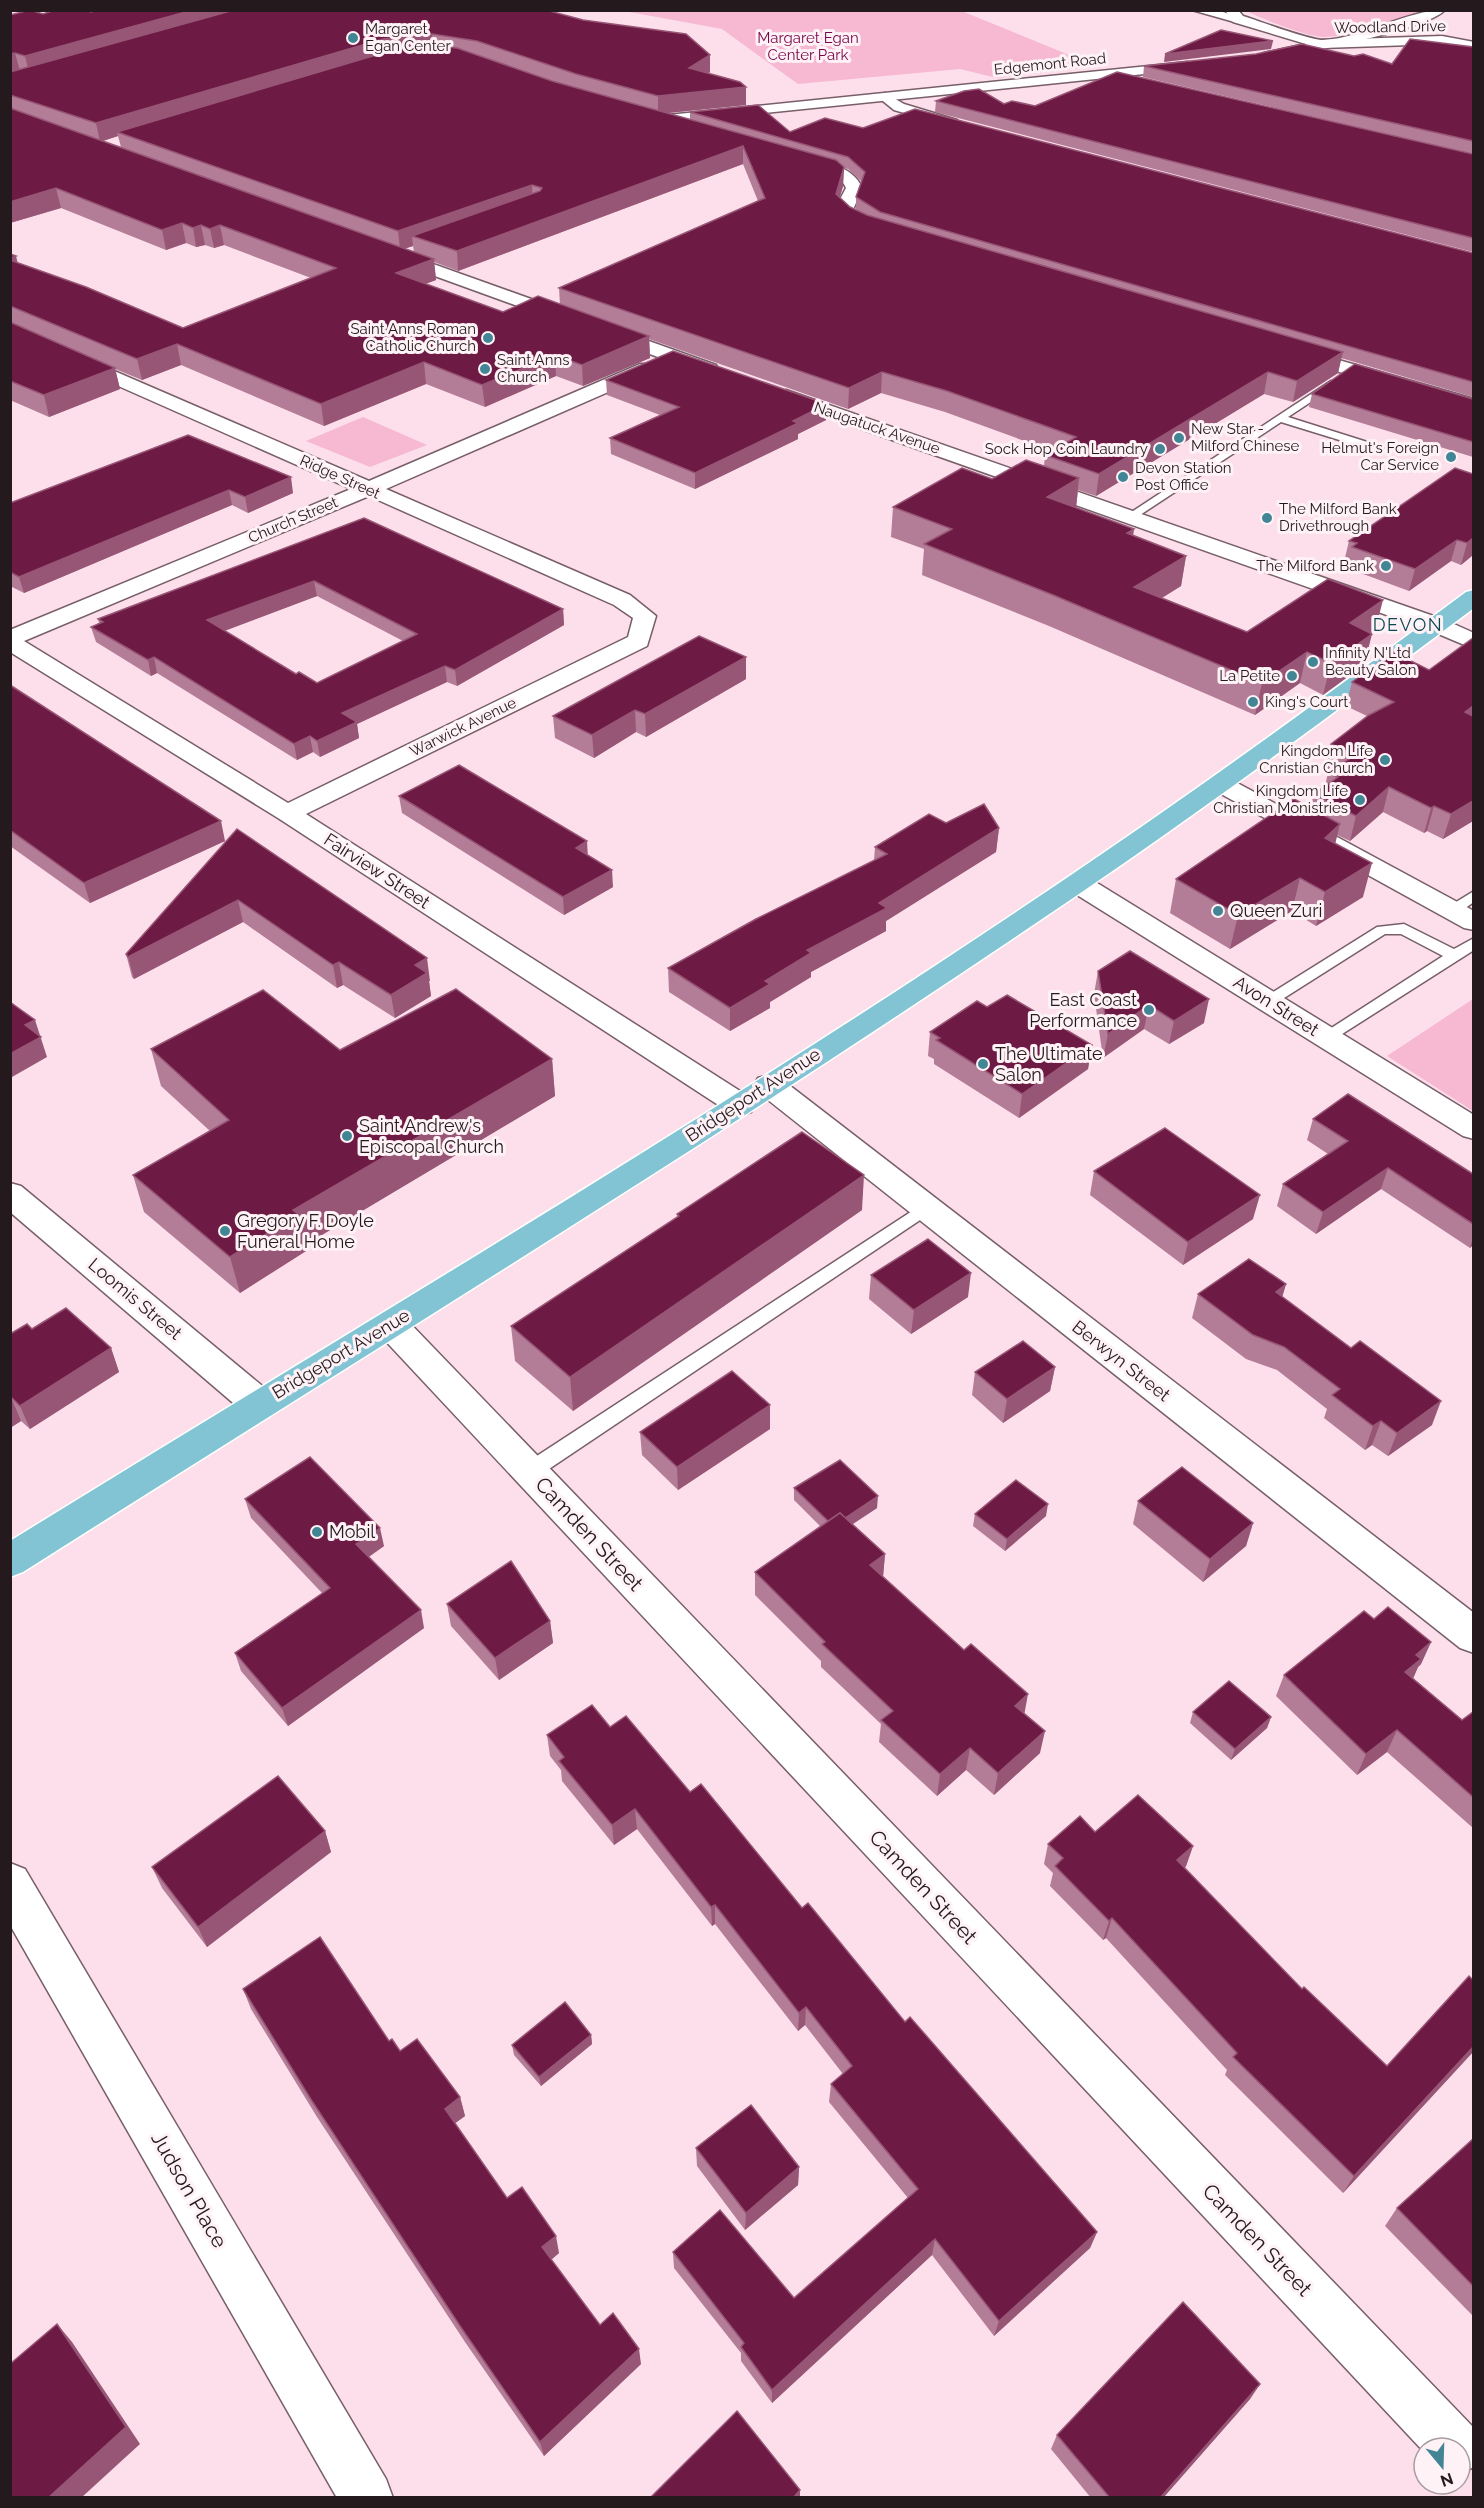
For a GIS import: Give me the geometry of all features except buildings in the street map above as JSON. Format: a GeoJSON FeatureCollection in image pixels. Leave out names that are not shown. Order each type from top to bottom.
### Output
{"type":"FeatureCollection","features":[{"type":"Feature","properties":{"kind":"main road","name":"Bridgeport Avenue"},"geometry":{"type":"LineString","coordinates":[[10,1561],[740,1105],[1079,884],[1221,784],[1437,626],[1473,597]]}},
{"type":"Feature","properties":{"kind":"street","name":"Woodland Drive"},"geometry":{"type":"LineString","coordinates":[[1198,10],[1235,15],[1322,44],[1442,39],[1473,46]]}},
{"type":"Feature","properties":{"kind":"street"},"geometry":{"type":"LineString","coordinates":[[1254,59],[1411,23],[1439,10]]}},
{"type":"Feature","properties":{"kind":"street"},"geometry":{"type":"LineString","coordinates":[[1442,39],[1473,38]]}},
{"type":"Feature","properties":{"kind":"street","name":"Edgemont Road"},"geometry":{"type":"LineString","coordinates":[[658,120],[1201,65]]}},
{"type":"Feature","properties":{"kind":"street"},"geometry":{"type":"LineString","coordinates":[[1108,75],[1154,86]]}},
{"type":"Feature","properties":{"kind":"street"},"geometry":{"type":"LineString","coordinates":[[885,97],[899,108],[966,127]]}},
{"type":"Feature","properties":{"kind":"street"},"geometry":{"type":"LineString","coordinates":[[625,111],[704,133]]}},
{"type":"Feature","properties":{"kind":"street"},"geometry":{"type":"LineString","coordinates":[[785,156],[834,170],[848,177],[854,184],[845,207],[848,216],[864,225],[896,236]]}},
{"type":"Feature","properties":{"kind":"street"},"geometry":{"type":"LineString","coordinates":[[374,248],[728,376]]}},
{"type":"Feature","properties":{"kind":"street","name":"Ridge Street"},"geometry":{"type":"LineString","coordinates":[[10,331],[622,600],[645,616],[639,641]]}},
{"type":"Feature","properties":{"kind":"street"},"geometry":{"type":"LineString","coordinates":[[1283,350],[1473,405]]}},
{"type":"Feature","properties":{"kind":"street","name":"Church Street"},"geometry":{"type":"LineString","coordinates":[[10,640],[674,357]]}},
{"type":"Feature","properties":{"kind":"street","name":"Naugatuck Avenue"},"geometry":{"type":"LineString","coordinates":[[771,391],[1437,626],[1473,642]]}},
{"type":"Feature","properties":{"kind":"street","name":"Fairview Street"},"geometry":{"type":"LineString","coordinates":[[10,640],[287,813],[740,1105]]}},
{"type":"Feature","properties":{"kind":"street","name":"Warwick Avenue"},"geometry":{"type":"LineString","coordinates":[[287,813],[639,641]]}},
{"type":"Feature","properties":{"kind":"street"},"geometry":{"type":"LineString","coordinates":[[1221,784],[1467,909]]}},
{"type":"Feature","properties":{"kind":"street","name":"Avon Street"},"geometry":{"type":"LineString","coordinates":[[1079,884],[1473,1129]]}},
{"type":"Feature","properties":{"kind":"street","name":"Berwyn Street"},"geometry":{"type":"LineString","coordinates":[[769,1085],[1473,1636]]}},
{"type":"Feature","properties":{"kind":"street","name":"Loomis Street"},"geometry":{"type":"LineString","coordinates":[[10,1194],[259,1404]]}},
{"type":"Feature","properties":{"kind":"street","name":"Camden Street"},"geometry":{"type":"LineString","coordinates":[[391,1325],[1445,2436]]}},
{"type":"Feature","properties":{"kind":"street","name":"Judson Place"},"geometry":{"type":"LineString","coordinates":[[10,1883],[368,2498]]}},
{"type":"Feature","properties":{"kind":"lane"},"geometry":{"type":"LineString","coordinates":[[396,256],[416,249]]}},
{"type":"Feature","properties":{"kind":"lane"},"geometry":{"type":"LineString","coordinates":[[1130,517],[1153,500],[1282,419],[1352,370]]}},
{"type":"Feature","properties":{"kind":"lane"},"geometry":{"type":"LineString","coordinates":[[1282,419],[1379,450]]}},
{"type":"Feature","properties":{"kind":"lane"},"geometry":{"type":"LineString","coordinates":[[1268,1001],[1382,930],[1404,929],[1454,956]]}},
{"type":"Feature","properties":{"kind":"lane"},"geometry":{"type":"LineString","coordinates":[[1328,1038],[1473,943]]}},
{"type":"Feature","properties":{"kind":"lane"},"geometry":{"type":"LineString","coordinates":[[530,1472],[926,1208]]}},
{"type":"Feature","properties":{"kind":"green space","name":"Margaret Egan Center Park"},"geometry":{"type":"Polygon","coordinates":[[[624,11],[966,11],[964,12],[1096,66],[997,78],[960,69],[798,84],[722,29],[624,11]]]}},
{"type":"Feature","properties":{"kind":"green space"},"geometry":{"type":"Polygon","coordinates":[[[1247,11],[1427,11],[1375,28],[1345,35],[1322,37],[1295,30],[1247,11]]]}},
{"type":"Feature","properties":{"kind":"green space"},"geometry":{"type":"Polygon","coordinates":[[[363,417],[427,445],[370,467],[306,441],[363,417]]]}},
{"type":"Feature","properties":{"kind":"green space"},"geometry":{"type":"Polygon","coordinates":[[[1473,999],[1473,1111],[1387,1056],[1473,999]]]}},
{"type":"Feature","properties":{"kind":"place","name":"Margaret Egan Center"},"geometry":{"type":"Point","coordinates":[353,38]}},
{"type":"Feature","properties":{"kind":"place","name":"Saint Anns Roman Catholic Church"},"geometry":{"type":"Point","coordinates":[488,338]}},
{"type":"Feature","properties":{"kind":"place","name":"Saint Anns Church"},"geometry":{"type":"Point","coordinates":[485,369]}},
{"type":"Feature","properties":{"kind":"place","name":"New Star - Milford Chinese"},"geometry":{"type":"Point","coordinates":[1179,438]}},
{"type":"Feature","properties":{"kind":"place","name":"Sock Hop Coin Laundry"},"geometry":{"type":"Point","coordinates":[1160,449]}},
{"type":"Feature","properties":{"kind":"place","name":"Helmut's Foreign Car Service"},"geometry":{"type":"Point","coordinates":[1451,457]}},
{"type":"Feature","properties":{"kind":"place","name":"Devon Station Post Office"},"geometry":{"type":"Point","coordinates":[1123,477]}},
{"type":"Feature","properties":{"kind":"place","name":"The Milford Bank Drivethrough"},"geometry":{"type":"Point","coordinates":[1267,518]}},
{"type":"Feature","properties":{"kind":"place","name":"The Milford Bank"},"geometry":{"type":"Point","coordinates":[1386,566]}},
{"type":"Feature","properties":{"kind":"place","name":"Infinity N'Ltd Beauty Salon"},"geometry":{"type":"Point","coordinates":[1313,662]}},
{"type":"Feature","properties":{"kind":"place","name":"La Petite"},"geometry":{"type":"Point","coordinates":[1292,676]}},
{"type":"Feature","properties":{"kind":"place","name":"King's Court"},"geometry":{"type":"Point","coordinates":[1253,702]}},
{"type":"Feature","properties":{"kind":"place","name":"Kingdom Life Cnristian Church"},"geometry":{"type":"Point","coordinates":[1385,760]}},
{"type":"Feature","properties":{"kind":"place","name":"Kingdom Life Christian Monistries"},"geometry":{"type":"Point","coordinates":[1360,800]}},
{"type":"Feature","properties":{"kind":"place","name":"Queen Zuri"},"geometry":{"type":"Point","coordinates":[1218,911]}},
{"type":"Feature","properties":{"kind":"place","name":"East Coast Performance"},"geometry":{"type":"Point","coordinates":[1149,1010]}},
{"type":"Feature","properties":{"kind":"place","name":"The Ultimate Salon"},"geometry":{"type":"Point","coordinates":[983,1064]}},
{"type":"Feature","properties":{"kind":"place","name":"Saint Andrew's Episcopal Church"},"geometry":{"type":"Point","coordinates":[347,1136]}},
{"type":"Feature","properties":{"kind":"place","name":"Gregory F. Doyle Funeral Home"},"geometry":{"type":"Point","coordinates":[225,1231]}},
{"type":"Feature","properties":{"kind":"place","name":"Mobil"},"geometry":{"type":"Point","coordinates":[317,1532]}},
{"type":"Feature","properties":{"kind":"district","name":"DEVON"},"geometry":{"type":"Point","coordinates":[1408,625]}}]}
